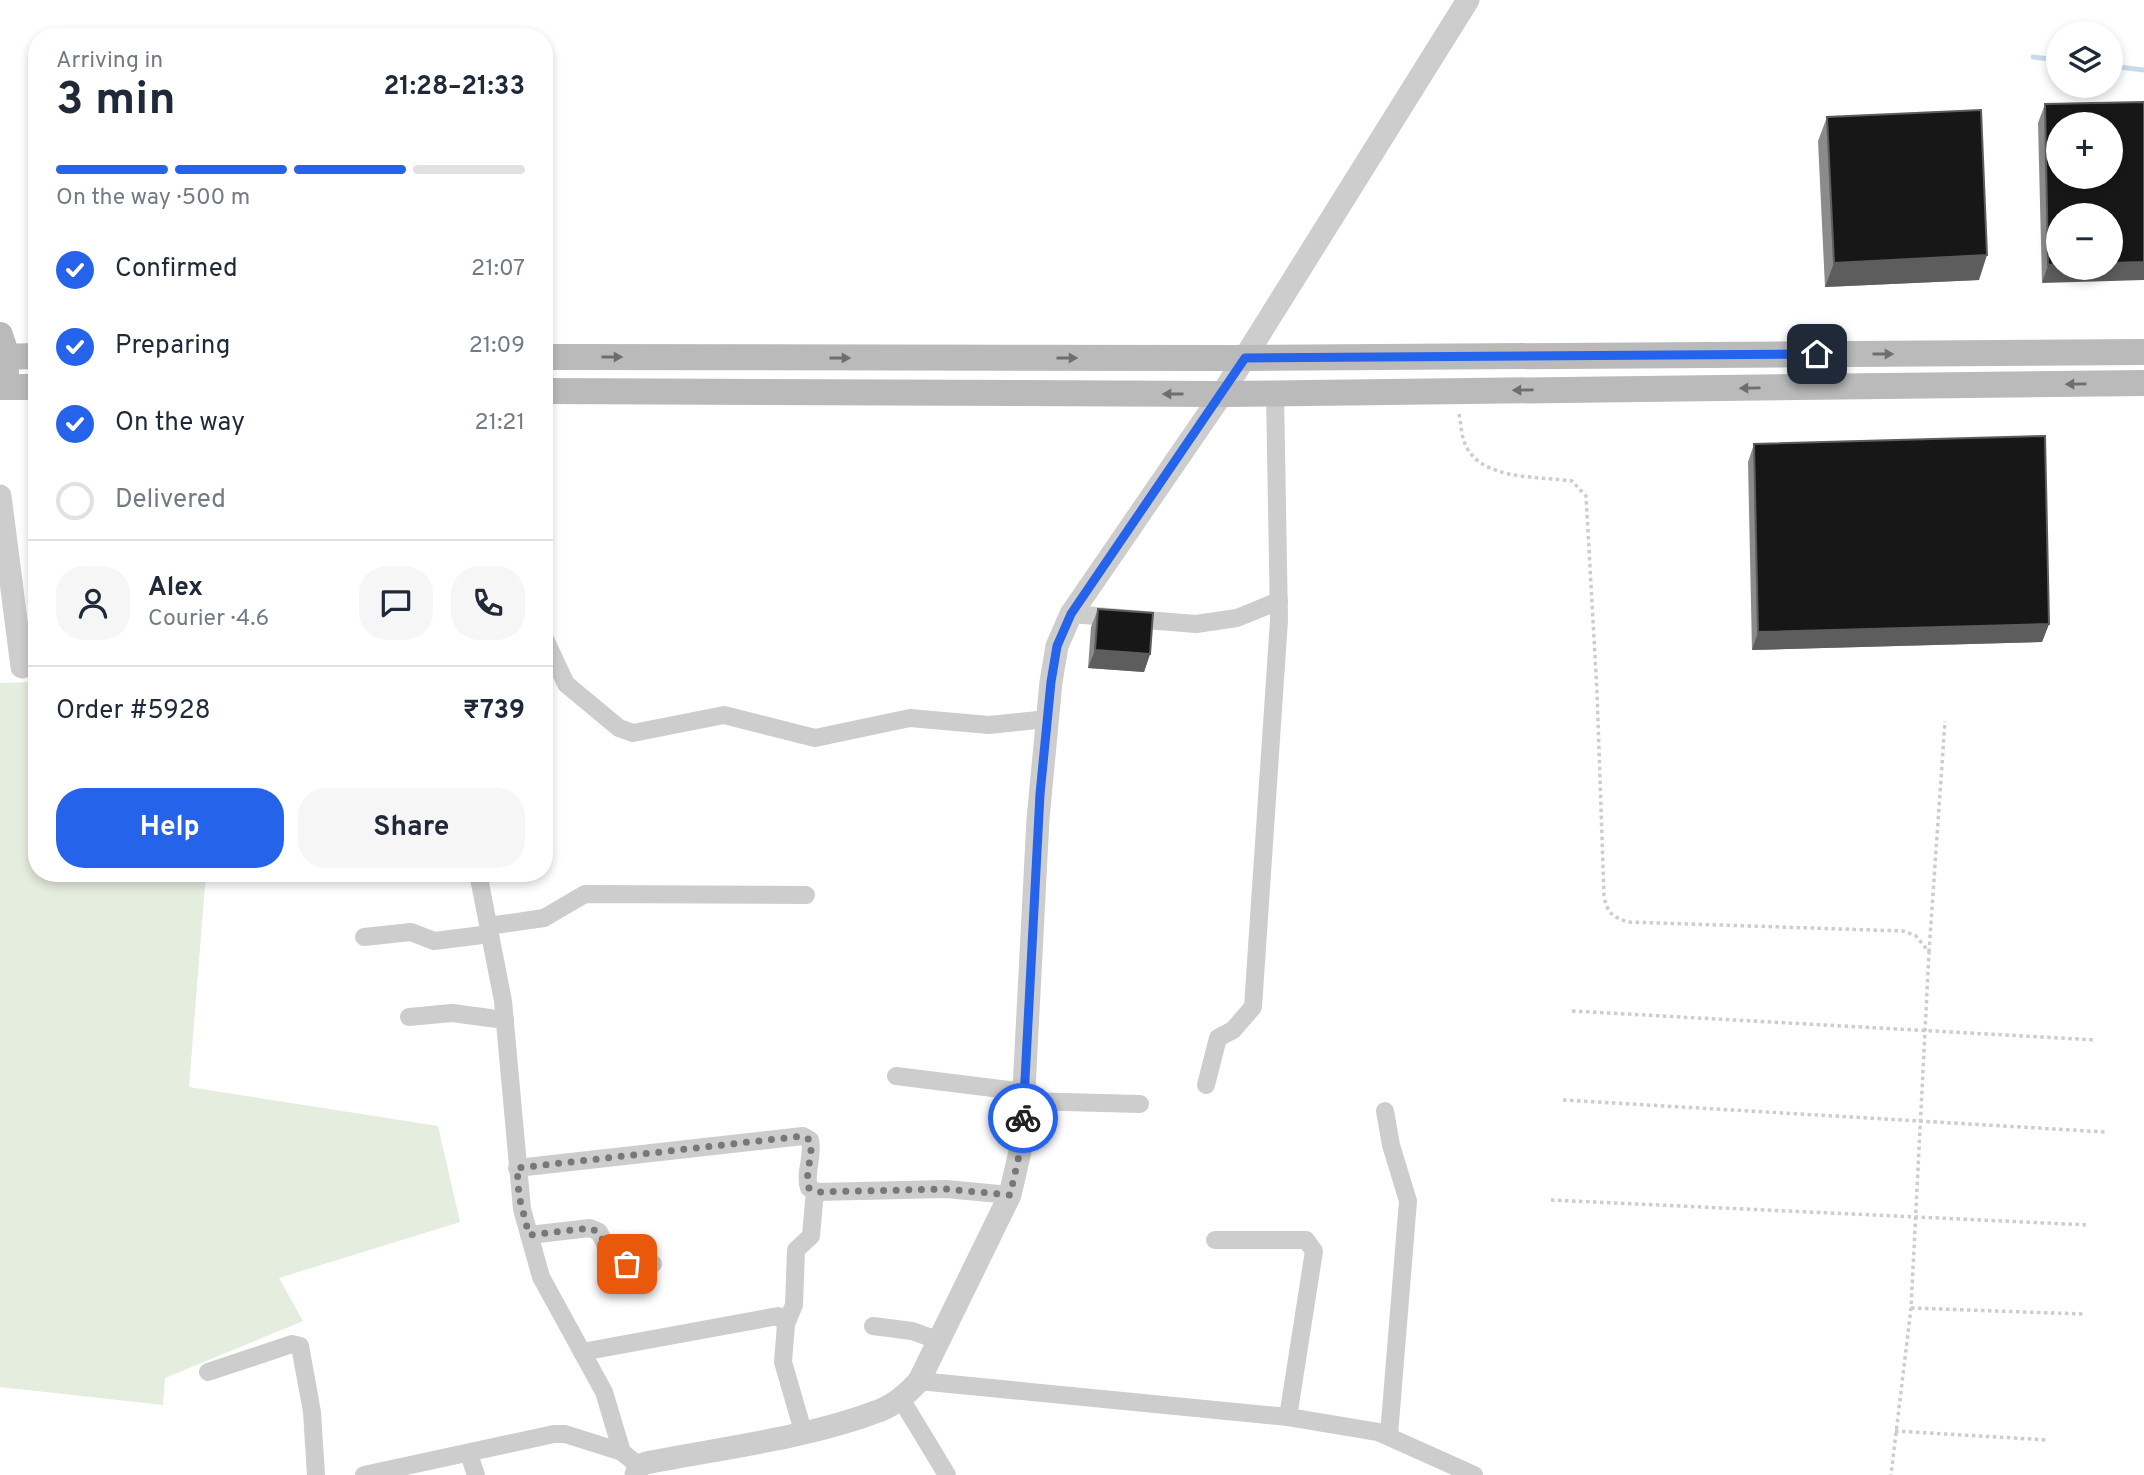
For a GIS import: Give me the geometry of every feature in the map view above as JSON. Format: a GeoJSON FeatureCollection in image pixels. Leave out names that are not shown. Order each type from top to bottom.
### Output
{"type":"FeatureCollection","features":[{"type":"Feature","properties":{"kind":"main road"},"geometry":{"type":"LineString","coordinates":[[28,354],[2,349],[2,387],[28,387]]}},
{"type":"Feature","properties":{"kind":"main road"},"geometry":{"type":"LineString","coordinates":[[553,357],[1245,358],[2144,352]]}},
{"type":"Feature","properties":{"kind":"main road"},"geometry":{"type":"LineString","coordinates":[[553,391],[1222,394],[2144,383]]}},
{"type":"Feature","properties":{"kind":"street"},"geometry":{"type":"LineString","coordinates":[[364,1475],[554,1434],[565,1434],[633,1464],[803,1431],[882,1410],[901,1399],[919,1381],[1010,1195],[1021,1147],[1038,819],[1057,646],[1071,614],[1222,394],[1468,0]]}},
{"type":"Feature","properties":{"kind":"street"},"geometry":{"type":"LineString","coordinates":[[1206,1085],[1218,1038],[1233,1030],[1253,1007],[1279,601],[1275,393]]}},
{"type":"Feature","properties":{"kind":"street"},"geometry":{"type":"LineString","coordinates":[[0,496],[22,667]]}},
{"type":"Feature","properties":{"kind":"street"},"geometry":{"type":"LineString","coordinates":[[1071,614],[1196,624],[1237,618],[1279,601]]}},
{"type":"Feature","properties":{"kind":"street"},"geometry":{"type":"LineString","coordinates":[[553,656],[566,684],[620,728],[633,733],[724,715],[815,738],[845,734],[897,719],[989,725],[1047,719]]}},
{"type":"Feature","properties":{"kind":"street"},"geometry":{"type":"LineString","coordinates":[[480,882],[505,1020],[519,1196],[529,1235],[541,1277],[604,1392],[633,1464]]}},
{"type":"Feature","properties":{"kind":"street"},"geometry":{"type":"LineString","coordinates":[[364,937],[411,932],[434,941],[544,918],[585,894],[806,895]]}},
{"type":"Feature","properties":{"kind":"street"},"geometry":{"type":"LineString","coordinates":[[409,1017],[452,1013],[505,1020]]}},
{"type":"Feature","properties":{"kind":"street"},"geometry":{"type":"LineString","coordinates":[[896,1076],[1025,1097],[1140,1104]]}},
{"type":"Feature","properties":{"kind":"street"},"geometry":{"type":"LineString","coordinates":[[1385,1111],[1391,1145],[1408,1201],[1389,1435]]}},
{"type":"Feature","properties":{"kind":"street"},"geometry":{"type":"LineString","coordinates":[[517,1168],[803,1136],[810,1140],[807,1181],[809,1188],[815,1191],[946,1189],[1010,1195]]}},
{"type":"Feature","properties":{"kind":"street"},"geometry":{"type":"LineString","coordinates":[[803,1431],[783,1362],[786,1324],[794,1305],[796,1250],[811,1236],[815,1191]]}},
{"type":"Feature","properties":{"kind":"street"},"geometry":{"type":"LineString","coordinates":[[529,1235],[590,1228],[599,1233],[613,1260],[653,1264]]}},
{"type":"Feature","properties":{"kind":"street"},"geometry":{"type":"LineString","coordinates":[[1215,1240],[1306,1240],[1313,1245],[1288,1417]]}},
{"type":"Feature","properties":{"kind":"street"},"geometry":{"type":"LineString","coordinates":[[582,1352],[778,1316],[786,1324]]}},
{"type":"Feature","properties":{"kind":"street"},"geometry":{"type":"LineString","coordinates":[[873,1326],[912,1331],[940,1341]]}},
{"type":"Feature","properties":{"kind":"street"},"geometry":{"type":"LineString","coordinates":[[208,1372],[292,1344],[300,1346],[312,1412],[316,1475]]}},
{"type":"Feature","properties":{"kind":"street"},"geometry":{"type":"LineString","coordinates":[[919,1381],[1288,1417],[1389,1435],[1474,1475]]}},
{"type":"Feature","properties":{"kind":"street"},"geometry":{"type":"LineString","coordinates":[[901,1399],[947,1475]]}},
{"type":"Feature","properties":{"kind":"street"},"geometry":{"type":"LineString","coordinates":[[469,1454],[476,1475]]}},
{"type":"Feature","properties":{"kind":"path"},"geometry":{"type":"LineString","coordinates":[[1455,391],[1464,442],[1480,463],[1488,469],[1572,481],[1586,496],[1597,691],[1604,896],[1607,911],[1615,918],[1628,922],[1903,931],[1916,936],[1929,952]]}},
{"type":"Feature","properties":{"kind":"path"},"geometry":{"type":"LineString","coordinates":[[1891,1475],[1911,1308],[1919,1121],[1945,721]]}},
{"type":"Feature","properties":{"kind":"path"},"geometry":{"type":"LineString","coordinates":[[1572,1011],[2096,1040]]}},
{"type":"Feature","properties":{"kind":"path"},"geometry":{"type":"LineString","coordinates":[[1563,1100],[2105,1132]]}},
{"type":"Feature","properties":{"kind":"path"},"geometry":{"type":"LineString","coordinates":[[1551,1200],[2089,1225]]}},
{"type":"Feature","properties":{"kind":"path"},"geometry":{"type":"LineString","coordinates":[[1911,1308],[2083,1314]]}},
{"type":"Feature","properties":{"kind":"path"},"geometry":{"type":"LineString","coordinates":[[1895,1431],[2047,1440]]}},
{"type":"Feature","properties":{"kind":"shaded area"},"geometry":{"type":"Polygon","coordinates":[[[28,682],[28,882],[205,882],[189,1087],[438,1126],[460,1222],[279,1278],[303,1321],[165,1378],[163,1405],[0,1387],[0,683],[28,682]]]}},
{"type":"Feature","properties":{"kind":"building"},"geometry":{"type":"Polygon","coordinates":[[[2144,102],[2144,262],[2123,263],[2123,203],[2047,203],[2047,189],[2123,189],[2123,112],[2046,112],[2046,158],[2045,104],[2144,102]]]}},
{"type":"Feature","properties":{"kind":"building"},"geometry":{"type":"Polygon","coordinates":[[[1981,110],[1987,255],[1834,263],[1827,117],[1981,110]]]}},
{"type":"Feature","properties":{"kind":"building"},"geometry":{"type":"Polygon","coordinates":[[[2045,436],[2049,624],[1758,632],[1754,444],[2045,436]]]}},
{"type":"Feature","properties":{"kind":"building"},"geometry":{"type":"Polygon","coordinates":[[[1098,609],[1153,613],[1150,654],[1095,650],[1098,609]]]}},
{"type":"Feature","properties":{"kind":"waterway"},"geometry":{"type":"LineString","coordinates":[[2033,57],[2046,59]]}},
{"type":"Feature","properties":{"kind":"waterway"},"geometry":{"type":"LineString","coordinates":[[2123,68],[2144,70]]}},
{"type":"Feature","properties":{"kind":"way so far"},"geometry":{"type":"LineString","coordinates":[[627,1264],[613,1260],[599,1233],[590,1228],[529,1235],[519,1196],[517,1168],[803,1136],[810,1140],[811,1146],[807,1181],[809,1188],[817,1192],[946,1189],[1010,1195],[1021,1147],[1023,1118]]}},
{"type":"Feature","properties":{"kind":"route"},"geometry":{"type":"LineString","coordinates":[[1023,1118],[1038,819],[1057,646],[1071,614],[1245,358],[1817,354]]}}]}
